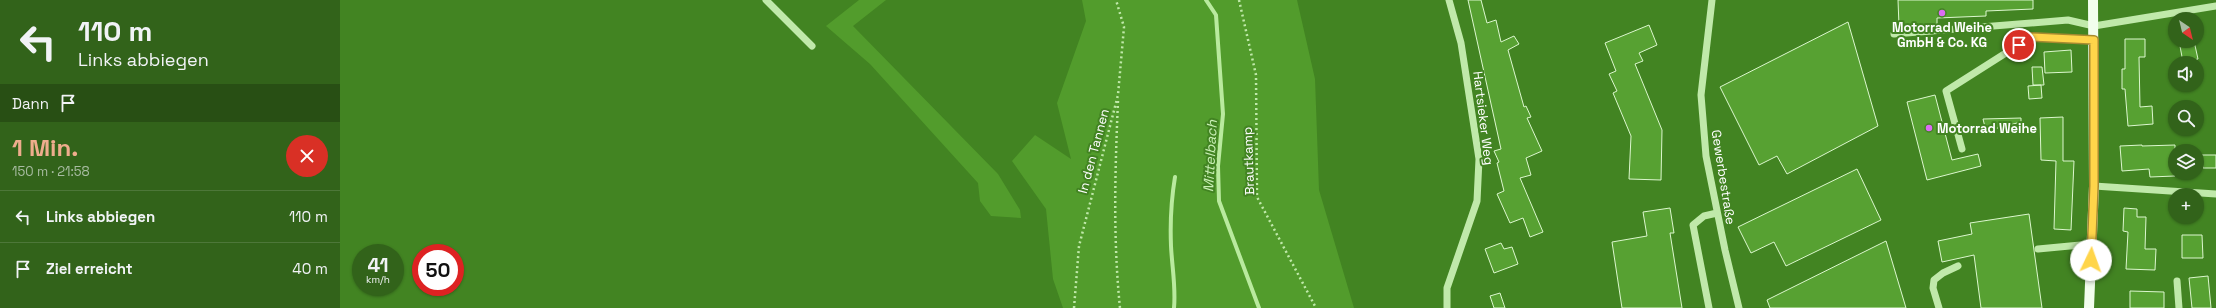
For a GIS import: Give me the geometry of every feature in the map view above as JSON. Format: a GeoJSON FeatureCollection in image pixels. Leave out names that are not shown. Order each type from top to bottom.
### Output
{"type":"FeatureCollection","features":[{"type":"Feature","properties":{"kind":"main road"},"geometry":{"type":"LineString","coordinates":[[2089,308],[2094,186],[2093,0]]}},
{"type":"Feature","properties":{"kind":"street"},"geometry":{"type":"LineString","coordinates":[[766,0],[812,46]]}},
{"type":"Feature","properties":{"kind":"street","name":"Hartsieker Weg"},"geometry":{"type":"LineString","coordinates":[[1447,308],[1447,288],[1477,200],[1479,159],[1461,43],[1449,0]]}},
{"type":"Feature","properties":{"kind":"street","name":"Gewerbestraße"},"geometry":{"type":"LineString","coordinates":[[1712,0],[1702,95],[1706,156],[1739,308]]}},
{"type":"Feature","properties":{"kind":"street"},"geometry":{"type":"LineString","coordinates":[[1894,34],[2068,20],[2094,26],[2216,6]]}},
{"type":"Feature","properties":{"kind":"street"},"geometry":{"type":"LineString","coordinates":[[1962,149],[1946,91],[2031,37],[2094,40]]}},
{"type":"Feature","properties":{"kind":"street"},"geometry":{"type":"LineString","coordinates":[[2094,186],[2216,194]]}},
{"type":"Feature","properties":{"kind":"street"},"geometry":{"type":"LineString","coordinates":[[1709,308],[1693,226],[1704,216],[1718,214]]}},
{"type":"Feature","properties":{"kind":"street"},"geometry":{"type":"LineString","coordinates":[[2038,249],[2091,244]]}},
{"type":"Feature","properties":{"kind":"street"},"geometry":{"type":"LineString","coordinates":[[1939,308],[1933,288],[1934,280],[1943,273],[1958,266]]}},
{"type":"Feature","properties":{"kind":"street"},"geometry":{"type":"LineString","coordinates":[[2177,281],[2179,308]]}},
{"type":"Feature","properties":{"kind":"path","name":"In den Tannen"},"geometry":{"type":"LineString","coordinates":[[1074,308],[1079,246],[1118,95],[1124,27],[1116,0]]}},
{"type":"Feature","properties":{"kind":"path","name":"Brautkamp"},"geometry":{"type":"LineString","coordinates":[[1239,0],[1256,75],[1257,197],[1316,308]]}},
{"type":"Feature","properties":{"kind":"path"},"geometry":{"type":"LineString","coordinates":[[1118,95],[1114,206],[1115,263],[1120,308]]}},
{"type":"Feature","properties":{"kind":"green space"},"geometry":{"type":"Polygon","coordinates":[[[859,0],[886,0],[853,26],[998,174],[1020,210],[1021,218],[991,216],[980,201],[978,183],[870,64],[826,26],[859,0]]]}},
{"type":"Feature","properties":{"kind":"green space"},"geometry":{"type":"Polygon","coordinates":[[[1082,0],[1297,0],[1315,79],[1319,190],[1354,308],[1063,308],[1053,279],[1046,209],[1012,161],[1035,135],[1071,159],[1057,103],[1086,21],[1082,0]]]}},
{"type":"Feature","properties":{"kind":"building"},"geometry":{"type":"Polygon","coordinates":[[[1468,0],[1481,0],[1487,23],[1496,20],[1501,42],[1514,36],[1519,44],[1508,50],[1524,107],[1526,106],[1531,117],[1527,118],[1542,151],[1526,158],[1531,175],[1520,178],[1543,232],[1530,237],[1523,218],[1510,223],[1497,194],[1504,191],[1497,163],[1499,162],[1494,151],[1501,149],[1468,0]]]}},
{"type":"Feature","properties":{"kind":"building","name":"Motorrad Weihe GmbH & Co. KG"},"geometry":{"type":"Polygon","coordinates":[[[1898,0],[2033,0],[2033,9],[1986,11],[1986,16],[1937,18],[1937,24],[1899,26],[1898,0]]]}},
{"type":"Feature","properties":{"kind":"building"},"geometry":{"type":"Polygon","coordinates":[[[1848,22],[1878,126],[1787,174],[1777,156],[1759,165],[1720,87],[1848,22]]]}},
{"type":"Feature","properties":{"kind":"building"},"geometry":{"type":"Polygon","coordinates":[[[1649,25],[1657,45],[1639,53],[1643,61],[1635,64],[1662,130],[1661,180],[1629,179],[1631,136],[1613,93],[1617,91],[1609,74],[1616,71],[1605,43],[1649,25]]]}},
{"type":"Feature","properties":{"kind":"building"},"geometry":{"type":"Polygon","coordinates":[[[2125,39],[2145,39],[2145,57],[2139,57],[2140,107],[2152,106],[2153,124],[2128,126],[2125,89],[2122,89],[2122,69],[2125,69],[2125,39]]]}},
{"type":"Feature","properties":{"kind":"building"},"geometry":{"type":"Polygon","coordinates":[[[2180,48],[2196,48],[2197,56],[2182,56],[2180,48]]]}},
{"type":"Feature","properties":{"kind":"building"},"geometry":{"type":"Polygon","coordinates":[[[2071,50],[2072,72],[2045,73],[2044,52],[2071,50]]]}},
{"type":"Feature","properties":{"kind":"building"},"geometry":{"type":"Polygon","coordinates":[[[2032,67],[2042,67],[2044,85],[2033,85],[2032,67]]]}},
{"type":"Feature","properties":{"kind":"building"},"geometry":{"type":"Polygon","coordinates":[[[2041,85],[2042,98],[2029,99],[2028,86],[2041,85]]]}},
{"type":"Feature","properties":{"kind":"building","name":"Motorrad Weihe"},"geometry":{"type":"Polygon","coordinates":[[[1935,95],[1952,160],[1978,154],[1981,166],[1927,180],[1907,102],[1935,95]]]}},
{"type":"Feature","properties":{"kind":"building"},"geometry":{"type":"Polygon","coordinates":[[[2063,117],[2063,161],[2074,161],[2071,230],[2054,229],[2056,161],[2041,160],[2040,118],[2063,117]]]}},
{"type":"Feature","properties":{"kind":"building"},"geometry":{"type":"Polygon","coordinates":[[[2021,118],[2021,122],[1986,131],[1983,119],[2021,118]]]}},
{"type":"Feature","properties":{"kind":"building"},"geometry":{"type":"Polygon","coordinates":[[[2168,145],[2168,176],[2150,177],[2149,169],[2122,171],[2120,146],[2168,145]]]}},
{"type":"Feature","properties":{"kind":"building"},"geometry":{"type":"Polygon","coordinates":[[[2204,155],[2216,155],[2216,168],[2204,168],[2204,155]]]}},
{"type":"Feature","properties":{"kind":"building"},"geometry":{"type":"Polygon","coordinates":[[[1857,169],[1881,220],[1786,266],[1774,242],[1751,253],[1738,227],[1857,169]]]}},
{"type":"Feature","properties":{"kind":"building"},"geometry":{"type":"Polygon","coordinates":[[[1670,208],[1674,233],[1670,233],[1682,308],[1622,308],[1612,242],[1647,236],[1643,212],[1670,208]]]}},
{"type":"Feature","properties":{"kind":"building"},"geometry":{"type":"Polygon","coordinates":[[[2124,208],[2137,209],[2137,217],[2146,217],[2145,249],[2156,249],[2155,270],[2126,269],[2128,232],[2123,231],[2124,208]]]}},
{"type":"Feature","properties":{"kind":"building"},"geometry":{"type":"Polygon","coordinates":[[[2029,214],[2042,308],[1981,308],[1974,255],[1942,262],[1938,241],[1972,234],[1970,223],[2029,214]]]}},
{"type":"Feature","properties":{"kind":"building"},"geometry":{"type":"Polygon","coordinates":[[[2182,235],[2202,235],[2203,258],[2182,258],[2182,235]]]}},
{"type":"Feature","properties":{"kind":"building"},"geometry":{"type":"Polygon","coordinates":[[[1886,241],[1906,308],[1770,308],[1767,300],[1886,241]]]}},
{"type":"Feature","properties":{"kind":"building"},"geometry":{"type":"Polygon","coordinates":[[[1501,243],[1504,249],[1512,247],[1518,264],[1494,273],[1485,249],[1501,243]]]}},
{"type":"Feature","properties":{"kind":"building"},"geometry":{"type":"Polygon","coordinates":[[[2208,276],[2211,308],[2192,308],[2189,278],[2208,276]]]}},
{"type":"Feature","properties":{"kind":"building"},"geometry":{"type":"Polygon","coordinates":[[[2130,291],[2164,292],[2164,308],[2130,308],[2130,291]]]}},
{"type":"Feature","properties":{"kind":"building"},"geometry":{"type":"Polygon","coordinates":[[[1500,293],[1505,308],[1494,308],[1490,296],[1500,293]]]}},
{"type":"Feature","properties":{"kind":"waterway","name":"Mittelbach"},"geometry":{"type":"LineString","coordinates":[[1206,0],[1216,15],[1223,114],[1218,166],[1219,201],[1259,308]]}},
{"type":"Feature","properties":{"kind":"waterway"},"geometry":{"type":"LineString","coordinates":[[1174,308],[1171,228],[1175,177]]}},
{"type":"Feature","properties":{"kind":"place","name":"Motorrad Weihe GmbH & Co. KG"},"geometry":{"type":"Point","coordinates":[1942,13]}},
{"type":"Feature","properties":{"kind":"place","name":"Motorrad Weihe"},"geometry":{"type":"Point","coordinates":[1929,128]}},
{"type":"Feature","properties":{"kind":"route"},"geometry":{"type":"LineString","coordinates":[[2019,45],[2031,37],[2094,40],[2094,186],[2091,260]]}}]}
